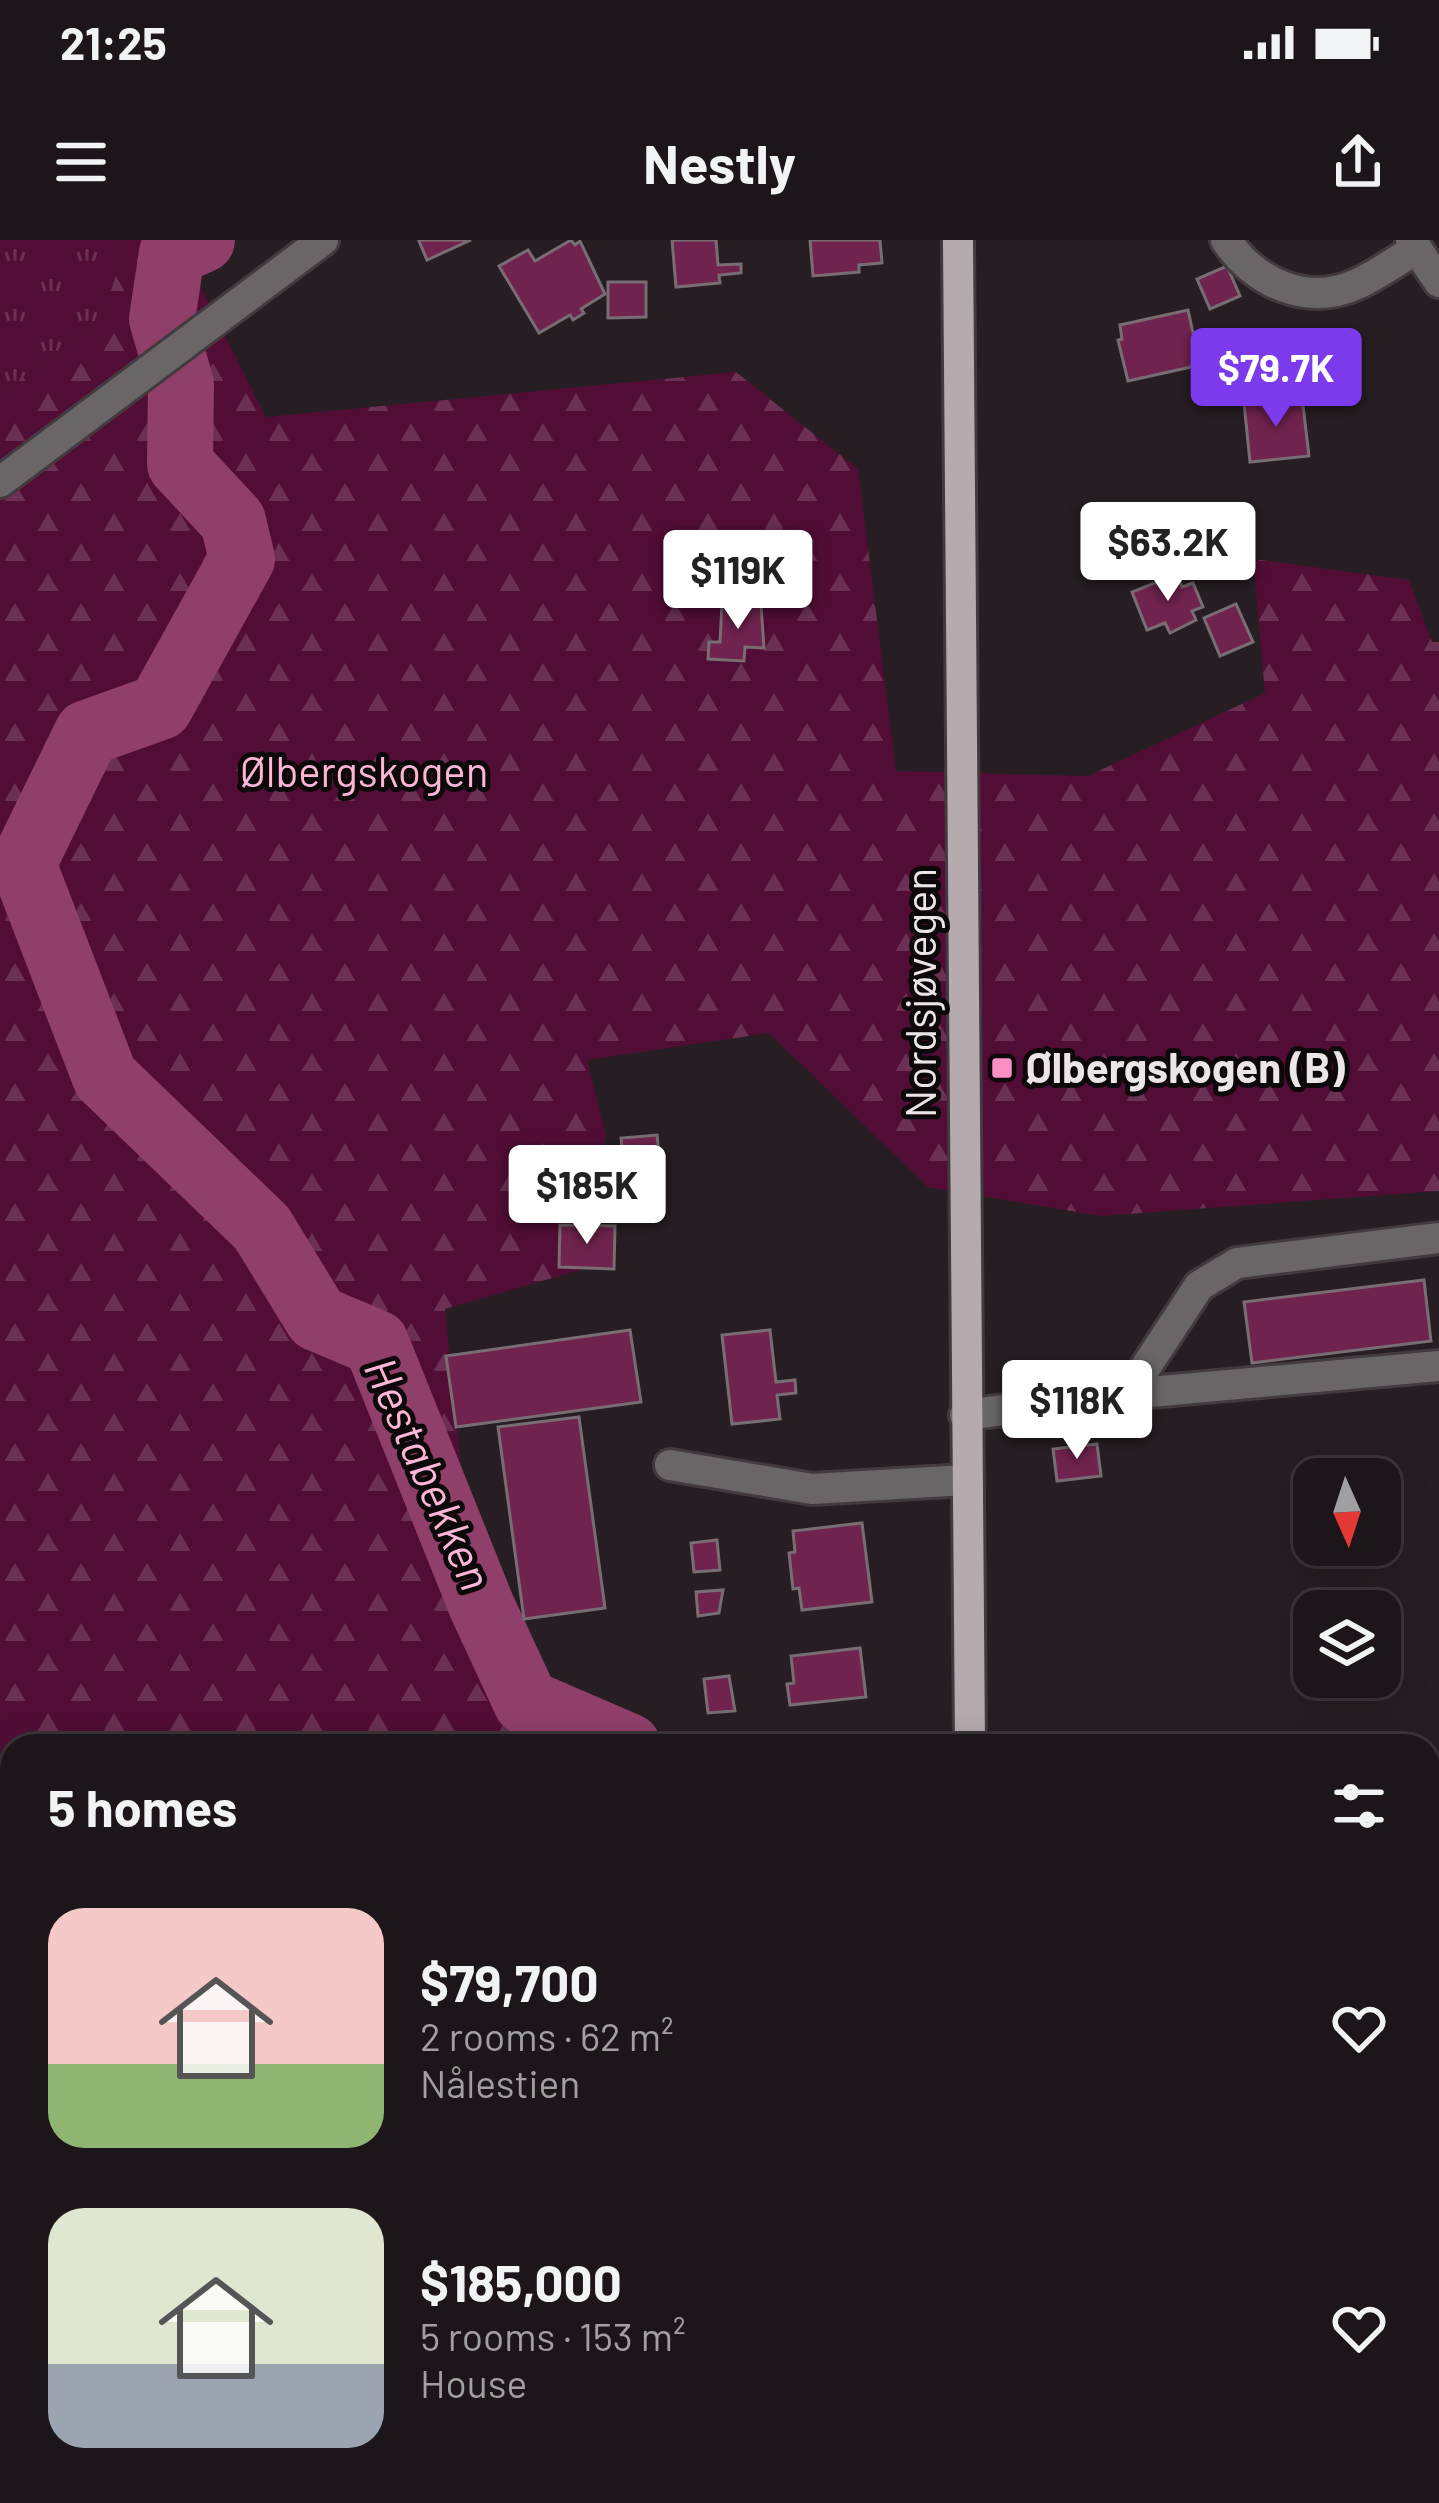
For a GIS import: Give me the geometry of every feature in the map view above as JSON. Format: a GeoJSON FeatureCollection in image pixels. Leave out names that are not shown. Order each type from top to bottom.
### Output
{"type":"FeatureCollection","features":[{"type":"Feature","properties":{"kind":"main road","name":"Nordsjøvegen"},"geometry":{"type":"LineString","coordinates":[[958,240],[970,1734]]}},
{"type":"Feature","properties":{"kind":"street"},"geometry":{"type":"LineString","coordinates":[[0,482],[323,240]]}},
{"type":"Feature","properties":{"kind":"street"},"geometry":{"type":"LineString","coordinates":[[1226,240],[1258,275],[1301,292],[1355,285],[1413,245],[1439,282]]}},
{"type":"Feature","properties":{"kind":"street"},"geometry":{"type":"LineString","coordinates":[[1128,1394],[1199,1286],[1237,1264],[1439,1238]]}},
{"type":"Feature","properties":{"kind":"street"},"geometry":{"type":"LineString","coordinates":[[965,1415],[1128,1394],[1439,1366]]}},
{"type":"Feature","properties":{"kind":"street"},"geometry":{"type":"LineString","coordinates":[[670,1465],[812,1489],[966,1480]]}},
{"type":"Feature","properties":{"kind":"green space"},"geometry":{"type":"Polygon","coordinates":[[[0,240],[122,240],[123,254],[103,315],[0,395],[0,240]]]}},
{"type":"Feature","properties":{"kind":"green space","name":"Ølbergskogen"},"geometry":{"type":"Polygon","coordinates":[[[122,240],[226,240],[198,282],[266,417],[736,372],[858,469],[896,771],[1088,776],[1265,693],[1253,559],[1409,580],[1432,642],[1439,642],[1439,1191],[1101,1216],[928,1187],[769,1033],[587,1060],[606,1135],[580,1270],[445,1309],[484,1692],[644,1734],[44,1734],[0,1714],[0,395],[103,315],[123,254],[122,240]]]}},
{"type":"Feature","properties":{"kind":"green space"},"geometry":{"type":"Polygon","coordinates":[[[0,1714],[44,1734],[0,1734],[0,1714]]]}},
{"type":"Feature","properties":{"kind":"building"},"geometry":{"type":"Polygon","coordinates":[[[421,240],[471,240],[427,260],[419,241],[421,240]]]}},
{"type":"Feature","properties":{"kind":"building"},"geometry":{"type":"Polygon","coordinates":[[[571,240],[575,245],[580,241],[605,294],[573,320],[570,315],[539,333],[499,266],[528,250],[535,261],[571,240]]]}},
{"type":"Feature","properties":{"kind":"building"},"geometry":{"type":"Polygon","coordinates":[[[672,240],[716,240],[718,265],[741,264],[741,273],[719,275],[720,283],[676,287],[672,240]]]}},
{"type":"Feature","properties":{"kind":"building"},"geometry":{"type":"Polygon","coordinates":[[[810,240],[880,240],[882,263],[859,265],[859,272],[813,276],[810,240]]]}},
{"type":"Feature","properties":{"kind":"building"},"geometry":{"type":"Polygon","coordinates":[[[1227,266],[1240,296],[1210,309],[1197,279],[1227,266]]]}},
{"type":"Feature","properties":{"kind":"building"},"geometry":{"type":"Polygon","coordinates":[[[608,282],[646,282],[646,317],[608,318],[608,282]]]}},
{"type":"Feature","properties":{"kind":"building"},"geometry":{"type":"Polygon","coordinates":[[[1188,310],[1200,365],[1128,381],[1118,340],[1122,339],[1120,325],[1188,310]]]}},
{"type":"Feature","properties":{"kind":"building"},"geometry":{"type":"Polygon","coordinates":[[[1302,397],[1309,456],[1250,462],[1244,403],[1302,397]]]}},
{"type":"Feature","properties":{"kind":"building"},"geometry":{"type":"Polygon","coordinates":[[[1177,574],[1182,587],[1193,583],[1203,607],[1192,611],[1196,620],[1170,633],[1165,623],[1147,630],[1132,592],[1177,574]]]}},
{"type":"Feature","properties":{"kind":"building"},"geometry":{"type":"Polygon","coordinates":[[[722,603],[761,605],[764,648],[745,647],[744,661],[708,659],[709,642],[720,642],[722,603]]]}},
{"type":"Feature","properties":{"kind":"building"},"geometry":{"type":"Polygon","coordinates":[[[1236,604],[1253,642],[1220,656],[1204,618],[1236,604]]]}},
{"type":"Feature","properties":{"kind":"building"},"geometry":{"type":"Polygon","coordinates":[[[657,1135],[663,1190],[656,1190],[657,1205],[614,1209],[609,1160],[623,1159],[621,1138],[657,1135]]]}},
{"type":"Feature","properties":{"kind":"building"},"geometry":{"type":"Polygon","coordinates":[[[560,1225],[615,1226],[614,1269],[559,1267],[560,1225]]]}},
{"type":"Feature","properties":{"kind":"building"},"geometry":{"type":"Polygon","coordinates":[[[1424,1280],[1431,1341],[1252,1363],[1244,1302],[1424,1280]]]}},
{"type":"Feature","properties":{"kind":"building"},"geometry":{"type":"Polygon","coordinates":[[[630,1330],[641,1402],[456,1427],[446,1356],[630,1330]]]}},
{"type":"Feature","properties":{"kind":"building"},"geometry":{"type":"Polygon","coordinates":[[[770,1330],[776,1382],[795,1380],[796,1393],[777,1395],[780,1419],[732,1424],[722,1335],[770,1330]]]}},
{"type":"Feature","properties":{"kind":"building"},"geometry":{"type":"Polygon","coordinates":[[[579,1417],[605,1608],[524,1619],[498,1427],[579,1417]]]}},
{"type":"Feature","properties":{"kind":"building"},"geometry":{"type":"Polygon","coordinates":[[[1097,1444],[1101,1476],[1057,1481],[1053,1449],[1097,1444]]]}},
{"type":"Feature","properties":{"kind":"building"},"geometry":{"type":"Polygon","coordinates":[[[862,1523],[872,1602],[802,1610],[799,1588],[793,1589],[789,1553],[795,1552],[793,1531],[862,1523]]]}},
{"type":"Feature","properties":{"kind":"building"},"geometry":{"type":"Polygon","coordinates":[[[717,1540],[720,1570],[694,1572],[691,1543],[717,1540]]]}},
{"type":"Feature","properties":{"kind":"building"},"geometry":{"type":"Polygon","coordinates":[[[723,1590],[719,1613],[698,1616],[696,1592],[723,1590]]]}},
{"type":"Feature","properties":{"kind":"building"},"geometry":{"type":"Polygon","coordinates":[[[860,1648],[866,1697],[790,1705],[791,1656],[860,1648]]]}},
{"type":"Feature","properties":{"kind":"building"},"geometry":{"type":"Polygon","coordinates":[[[729,1676],[735,1711],[708,1713],[704,1679],[729,1676]]]}},
{"type":"Feature","properties":{"kind":"waterway","name":"Hestabekken"},"geometry":{"type":"LineString","coordinates":[[202,240],[172,253],[162,319],[181,384],[180,464],[233,521],[242,559],[160,707],[87,733],[23,864],[105,1077],[262,1228],[317,1318],[376,1343],[482,1607],[526,1702],[600,1734]]}},
{"type":"Feature","properties":{"kind":"place","name":"Ølbergskogen (B)"},"geometry":{"type":"Point","coordinates":[1002,1068]}}]}
